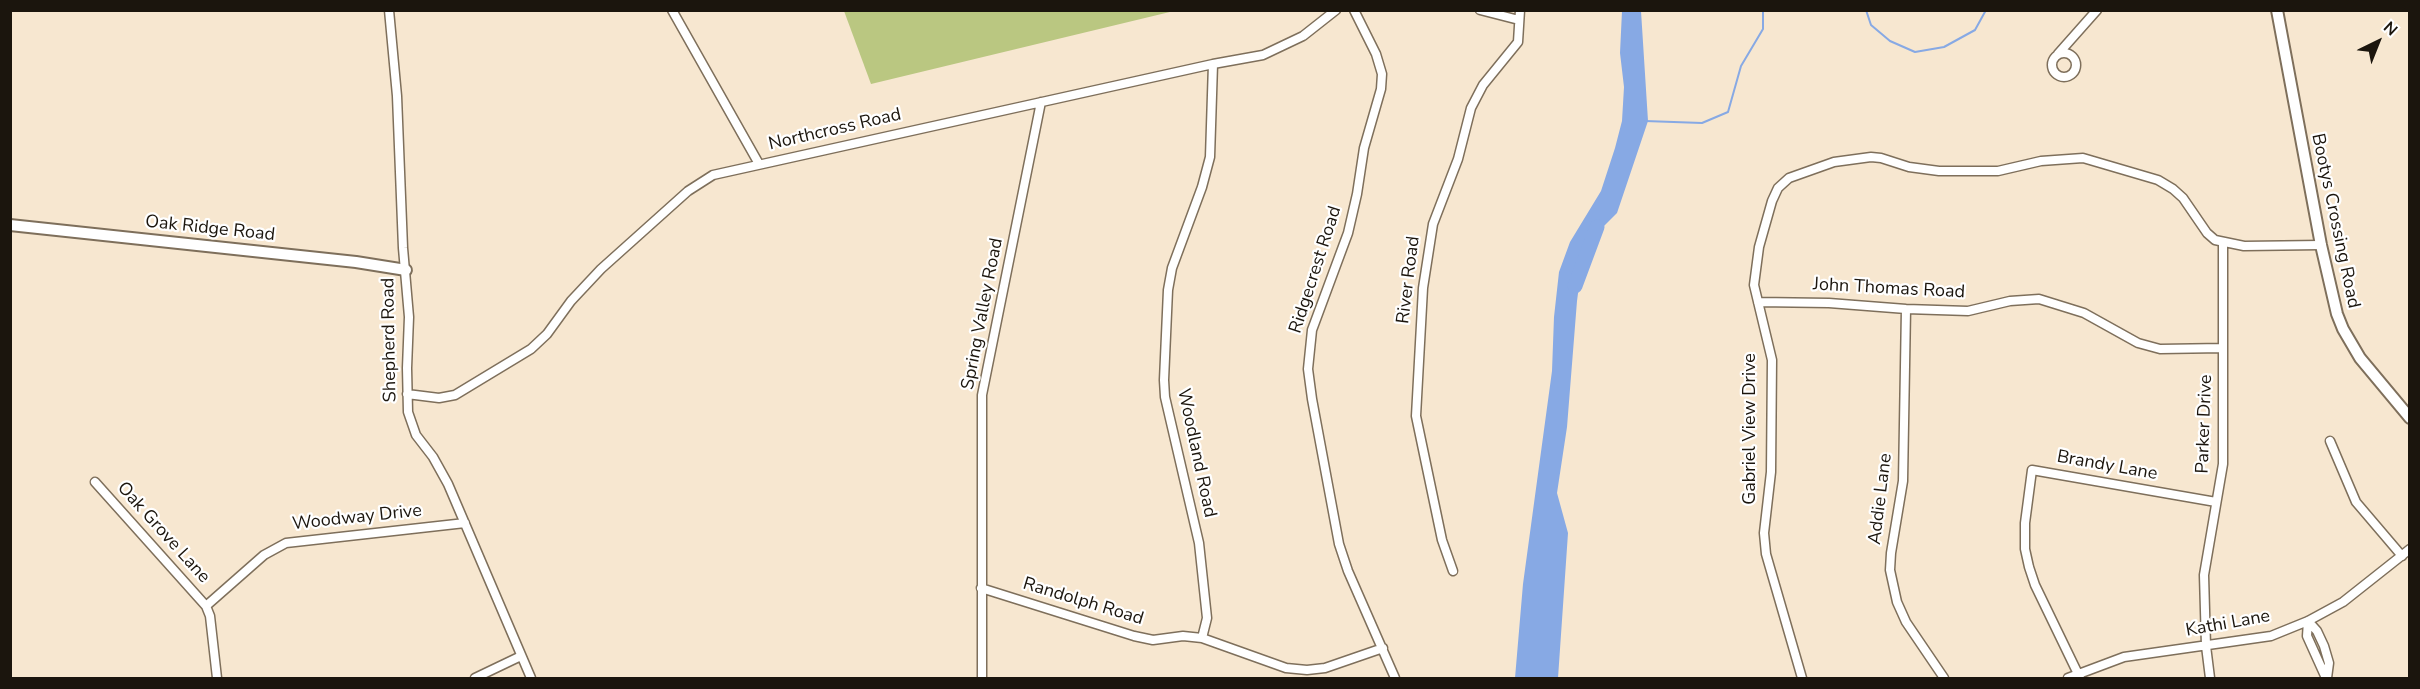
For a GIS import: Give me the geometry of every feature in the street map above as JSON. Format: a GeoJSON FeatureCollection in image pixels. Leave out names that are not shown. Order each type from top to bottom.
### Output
{"type":"FeatureCollection","features":[{"type":"Feature","properties":{"kind":"street","name":"Shepherd Road"},"geometry":{"type":"LineString","coordinates":[[389,10],[397,96],[403,248],[409,317],[408,412],[411,424],[441,470],[531,678]]}},
{"type":"Feature","properties":{"kind":"street"},"geometry":{"type":"LineString","coordinates":[[672,10],[759,164]]}},
{"type":"Feature","properties":{"kind":"street","name":"Northcross Road"},"geometry":{"type":"LineString","coordinates":[[407,394],[439,398],[455,395],[519,357],[542,339],[593,276],[688,191],[712,176],[1213,64],[1263,55],[1280,49],[1303,36],[1336,10]]}},
{"type":"Feature","properties":{"kind":"street","name":"Ridgecrest Road"},"geometry":{"type":"LineString","coordinates":[[1354,10],[1376,54],[1382,74],[1381,89],[1364,148],[1348,233],[1310,338],[1308,369],[1339,544],[1348,571],[1395,678]]}},
{"type":"Feature","properties":{"kind":"street"},"geometry":{"type":"LineString","coordinates":[[1480,10],[1519,20]]}},
{"type":"Feature","properties":{"kind":"street","name":"River Road"},"geometry":{"type":"LineString","coordinates":[[1453,571],[1442,540],[1416,416],[1423,288],[1433,224],[1458,159],[1471,108],[1483,85],[1518,42],[1520,10]]}},
{"type":"Feature","properties":{"kind":"street"},"geometry":{"type":"LineString","coordinates":[[2058,54],[2097,10]]}},
{"type":"Feature","properties":{"kind":"street","name":"Bootys Crossing Road"},"geometry":{"type":"LineString","coordinates":[[2277,10],[2334,305],[2343,329],[2360,358],[2409,418]]}},
{"type":"Feature","properties":{"kind":"street","name":"Woodland Road"},"geometry":{"type":"LineString","coordinates":[[1203,638],[1207,618],[1199,543],[1165,397],[1164,380],[1168,290],[1172,268],[1202,187],[1210,157],[1213,64]]}},
{"type":"Feature","properties":{"kind":"street","name":"Spring Valley Road"},"geometry":{"type":"LineString","coordinates":[[982,678],[982,395],[1041,102]]}},
{"type":"Feature","properties":{"kind":"street","name":"Gabriel View Drive"},"geometry":{"type":"LineString","coordinates":[[1802,678],[1766,554],[1764,533],[1771,472],[1772,360],[1754,285],[1756,263],[1772,201],[1778,188],[1796,175],[1834,162],[1857,159],[1881,158],[1909,167],[1939,171],[1982,171],[2008,169],[2041,161],[2083,158],[2158,180],[2174,189],[2184,198],[2207,233],[2223,242]]}},
{"type":"Feature","properties":{"kind":"street","name":"Oak Ridge Road"},"geometry":{"type":"LineString","coordinates":[[10,225],[356,262],[406,270]]}},
{"type":"Feature","properties":{"kind":"street"},"geometry":{"type":"LineString","coordinates":[[2223,242],[2244,246],[2321,245]]}},
{"type":"Feature","properties":{"kind":"street","name":"Parker Drive"},"geometry":{"type":"LineString","coordinates":[[2210,678],[2206,646],[2204,575],[2223,464],[2223,242]]}},
{"type":"Feature","properties":{"kind":"street","name":"John Thomas Road"},"geometry":{"type":"LineString","coordinates":[[1758,302],[1829,303],[1968,311],[2024,299],[2039,299],[2084,313],[2138,343],[2160,349],[2223,348]]}},
{"type":"Feature","properties":{"kind":"street","name":"Addie Lane"},"geometry":{"type":"LineString","coordinates":[[1906,309],[1903,481],[1890,570],[1897,602],[1906,622],[1944,678]]}},
{"type":"Feature","properties":{"kind":"street"},"geometry":{"type":"LineString","coordinates":[[2330,441],[2356,502],[2402,555]]}},
{"type":"Feature","properties":{"kind":"street","name":"Brandy Lane"},"geometry":{"type":"LineString","coordinates":[[2079,676],[2035,585],[2029,567],[2025,549],[2025,523],[2032,470],[2216,502]]}},
{"type":"Feature","properties":{"kind":"street","name":"Oak Grove Lane"},"geometry":{"type":"LineString","coordinates":[[95,482],[206,606]]}},
{"type":"Feature","properties":{"kind":"street","name":"Woodway Drive"},"geometry":{"type":"LineString","coordinates":[[206,606],[264,555],[286,543],[465,523]]}},
{"type":"Feature","properties":{"kind":"street","name":"Kathi Lane"},"geometry":{"type":"LineString","coordinates":[[2068,678],[2079,676],[2124,657],[2271,636],[2308,621],[2343,602],[2409,549]]}},
{"type":"Feature","properties":{"kind":"street","name":"Randolph Road"},"geometry":{"type":"LineString","coordinates":[[981,588],[1134,636],[1153,639],[1183,636],[1203,638],[1286,668],[1307,670],[1325,668],[1383,648]]}},
{"type":"Feature","properties":{"kind":"street"},"geometry":{"type":"LineString","coordinates":[[206,606],[210,616],[217,678]]}},
{"type":"Feature","properties":{"kind":"street"},"geometry":{"type":"LineString","coordinates":[[2308,621],[2318,631],[2324,646],[2329,663],[2326,678]]}},
{"type":"Feature","properties":{"kind":"street"},"geometry":{"type":"LineString","coordinates":[[475,678],[521,656]]}},
{"type":"Feature","properties":{"kind":"green space"},"geometry":{"type":"Polygon","coordinates":[[[844,10],[1174,11],[871,84],[844,10]]]}},
{"type":"Feature","properties":{"kind":"water"},"geometry":{"type":"Polygon","coordinates":[[[1622,11],[1641,11],[1648,121],[1617,213],[1600,230],[1583,255],[1567,427],[1557,493],[1568,533],[1558,678],[1515,678],[1523,584],[1552,371],[1554,317],[1559,272],[1570,242],[1601,191],[1622,121],[1624,87],[1620,53],[1622,11]]]}},
{"type":"Feature","properties":{"kind":"waterway"},"geometry":{"type":"LineString","coordinates":[[1645,121],[1702,123],[1728,112],[1741,66],[1763,29],[1763,10]]}},
{"type":"Feature","properties":{"kind":"waterway"},"geometry":{"type":"LineString","coordinates":[[1866,10],[1871,25],[1890,41],[1915,52],[1944,47],[1975,30],[1986,10]]}},
{"type":"Feature","properties":{"kind":"waterway"},"geometry":{"type":"LineString","coordinates":[[1575,286],[1597,227]]}}]}
